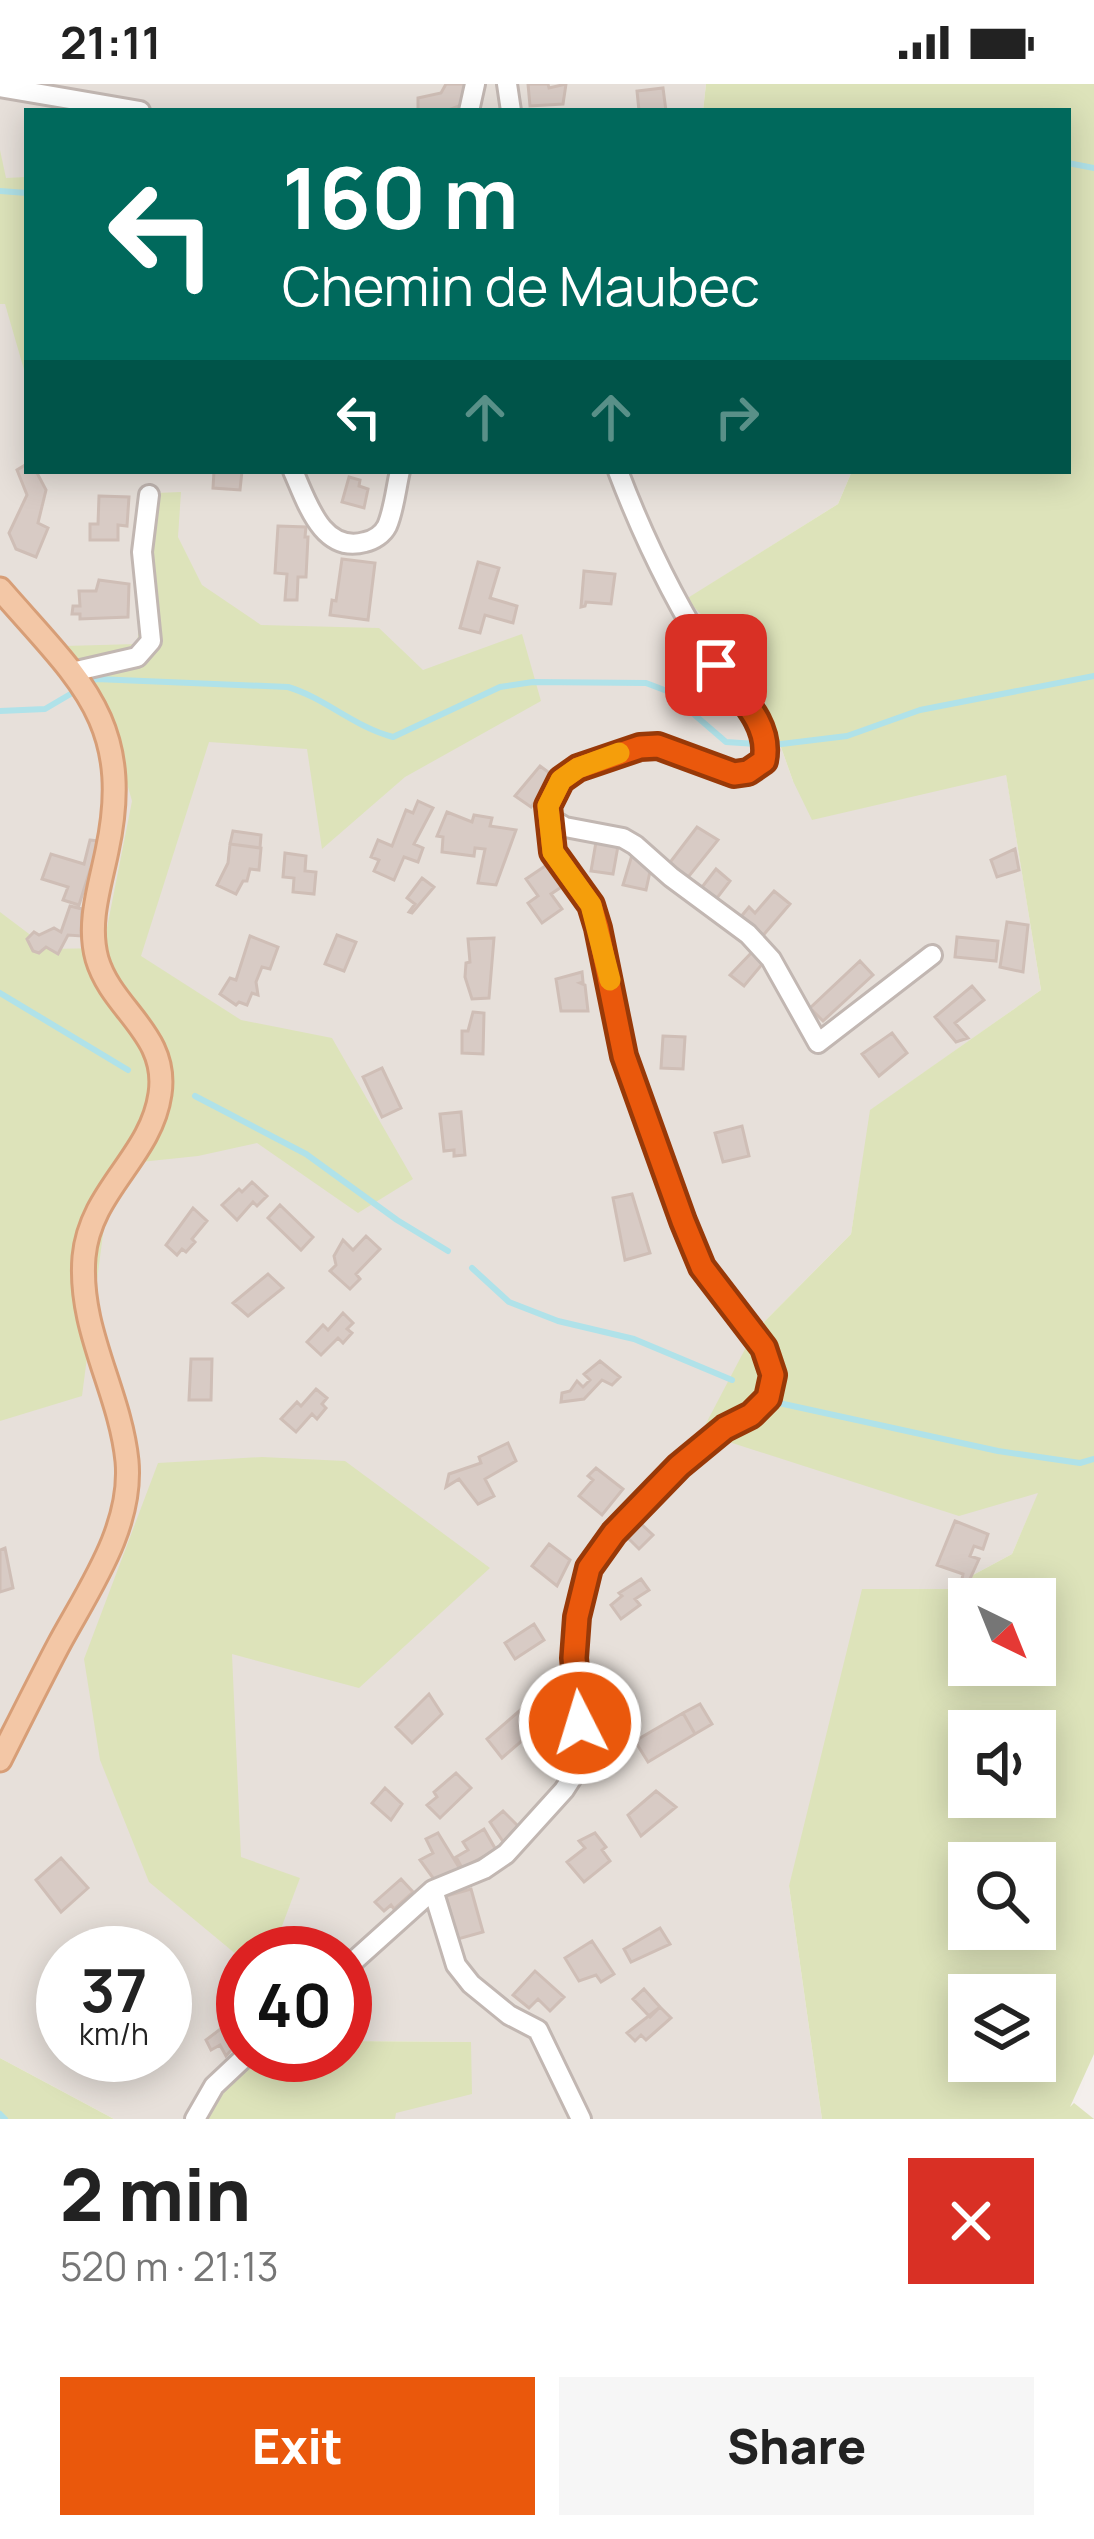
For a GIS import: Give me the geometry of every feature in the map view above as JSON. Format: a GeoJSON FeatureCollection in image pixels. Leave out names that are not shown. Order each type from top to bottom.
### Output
{"type":"FeatureCollection","features":[{"type":"Feature","properties":{"kind":"main road"},"geometry":{"type":"LineString","coordinates":[[0,589],[92,699],[114,754],[114,818],[95,905],[93,940],[109,983],[151,1038],[161,1076],[152,1125],[104,1194],[84,1258],[86,1309],[127,1457],[123,1514],[0,1760]]}},
{"type":"Feature","properties":{"kind":"street"},"geometry":{"type":"LineString","coordinates":[[0,87],[122,108]]}},
{"type":"Feature","properties":{"kind":"street"},"geometry":{"type":"LineString","coordinates":[[294,474],[322,529],[350,545],[376,538],[386,529],[399,474]]}},
{"type":"Feature","properties":{"kind":"street"},"geometry":{"type":"LineString","coordinates":[[372,1945],[433,1890],[484,1869],[506,1854],[564,1790],[581,1751],[574,1658],[577,1617],[589,1568],[614,1533],[679,1466],[768,1398],[773,1375],[764,1348],[702,1267],[637,1098],[591,905],[553,852],[548,817],[552,794],[578,768],[640,747],[658,746],[734,774],[748,772],[764,761],[767,746],[764,731],[708,652],[619,474]]}},
{"type":"Feature","properties":{"kind":"street"},"geometry":{"type":"LineString","coordinates":[[74,675],[137,656],[152,640],[142,552],[149,495]]}},
{"type":"Feature","properties":{"kind":"street"},"geometry":{"type":"LineString","coordinates":[[548,817],[565,827],[623,838],[635,845],[748,934],[770,959],[818,1043],[932,955]]}},
{"type":"Feature","properties":{"kind":"street"},"geometry":{"type":"LineString","coordinates":[[433,1890],[456,1965],[509,2015],[538,2030],[581,2119]]}},
{"type":"Feature","properties":{"kind":"street"},"geometry":{"type":"LineString","coordinates":[[195,2119],[218,2082]]}},
{"type":"Feature","properties":{"kind":"shaded area"},"geometry":{"type":"Polygon","coordinates":[[[0,84],[706,84],[703,108],[24,108],[24,474],[851,474],[838,504],[687,599],[752,666],[793,781],[1006,774],[1041,990],[871,1110],[851,1234],[754,1332],[1039,1492],[1012,1554],[967,1578],[948,1578],[948,1588],[789,1886],[822,2119],[395,2119],[471,2042],[372,2041],[372,1926],[216,1926],[216,2082],[228,2082],[206,2119],[114,2119],[45,2082],[192,2082],[192,1926],[36,1926],[36,2077],[0,2058],[0,84]]]}},
{"type":"Feature","properties":{"kind":"green space"},"geometry":{"type":"Polygon","coordinates":[[[706,84],[1094,84],[1094,2054],[1070,2107],[1074,2103],[1094,2119],[822,2119],[789,1886],[862,1589],[948,1588],[948,1686],[1056,1686],[1056,1578],[967,1578],[1012,1554],[1038,1493],[959,1516],[701,1433],[754,1332],[851,1234],[870,1110],[1041,990],[1006,775],[812,820],[752,666],[686,599],[838,504],[851,474],[1071,474],[1071,108],[703,108],[706,84]]]}},
{"type":"Feature","properties":{"kind":"green space"},"geometry":{"type":"Polygon","coordinates":[[[0,150],[6,178],[24,177],[24,370],[5,304],[0,304],[0,150]]]}},
{"type":"Feature","properties":{"kind":"green space"},"geometry":{"type":"Polygon","coordinates":[[[181,492],[178,537],[202,585],[261,625],[379,628],[423,670],[522,634],[541,701],[405,777],[322,849],[307,749],[209,742],[141,956],[241,1020],[332,1038],[413,1179],[358,1213],[257,1143],[198,1156],[112,1165],[82,1396],[0,1421],[0,912],[49,949],[103,948],[132,801],[105,705],[64,646],[137,644],[155,493],[181,492]]]}},
{"type":"Feature","properties":{"kind":"green space"},"geometry":{"type":"Polygon","coordinates":[[[262,1457],[345,1461],[490,1568],[359,1688],[232,1654],[241,1857],[300,1878],[282,1926],[216,1926],[216,1938],[149,1882],[100,1760],[84,1659],[158,1463],[262,1457]]]}},
{"type":"Feature","properties":{"kind":"green space"},"geometry":{"type":"Polygon","coordinates":[[[372,2041],[471,2042],[472,2094],[396,2113],[395,2119],[206,2119],[228,2082],[372,2082],[372,2041]]]}},
{"type":"Feature","properties":{"kind":"green space"},"geometry":{"type":"Polygon","coordinates":[[[0,2058],[36,2077],[36,2082],[45,2082],[114,2119],[0,2119],[0,2058]]]}},
{"type":"Feature","properties":{"kind":"building"},"geometry":{"type":"Polygon","coordinates":[[[446,84],[469,84],[467,103],[454,108],[418,108],[418,98],[441,93],[446,84]]]}},
{"type":"Feature","properties":{"kind":"building"},"geometry":{"type":"Polygon","coordinates":[[[528,84],[548,84],[549,88],[566,84],[563,104],[530,106],[528,84]]]}},
{"type":"Feature","properties":{"kind":"building"},"geometry":{"type":"Polygon","coordinates":[[[663,88],[666,108],[639,108],[637,91],[663,88]]]}},
{"type":"Feature","properties":{"kind":"building"},"geometry":{"type":"Polygon","coordinates":[[[24,466],[24,474],[38,474],[46,490],[38,523],[48,528],[36,557],[16,549],[9,533],[27,495],[17,470],[24,466]]]}},
{"type":"Feature","properties":{"kind":"building"},"geometry":{"type":"Polygon","coordinates":[[[214,474],[242,474],[240,490],[213,488],[214,474]]]}},
{"type":"Feature","properties":{"kind":"building"},"geometry":{"type":"Polygon","coordinates":[[[349,477],[368,489],[364,508],[342,502],[349,477]]]}},
{"type":"Feature","properties":{"kind":"building"},"geometry":{"type":"Polygon","coordinates":[[[99,496],[129,497],[127,526],[118,525],[118,540],[90,540],[90,524],[98,524],[99,496]]]}},
{"type":"Feature","properties":{"kind":"building"},"geometry":{"type":"Polygon","coordinates":[[[278,526],[306,527],[306,577],[298,577],[297,600],[285,600],[287,574],[275,573],[278,526]]]}},
{"type":"Feature","properties":{"kind":"building"},"geometry":{"type":"Polygon","coordinates":[[[342,559],[375,563],[368,620],[330,615],[342,559]]]}},
{"type":"Feature","properties":{"kind":"building"},"geometry":{"type":"Polygon","coordinates":[[[478,562],[499,568],[490,598],[517,606],[513,623],[485,615],[480,633],[460,628],[478,562]]]}},
{"type":"Feature","properties":{"kind":"building"},"geometry":{"type":"Polygon","coordinates":[[[584,571],[615,574],[611,604],[586,602],[581,607],[584,571]]]}},
{"type":"Feature","properties":{"kind":"building"},"geometry":{"type":"Polygon","coordinates":[[[99,580],[129,584],[128,617],[80,619],[80,614],[72,614],[73,606],[80,606],[79,591],[96,591],[99,580]]]}},
{"type":"Feature","properties":{"kind":"building"},"geometry":{"type":"Polygon","coordinates":[[[540,766],[555,777],[531,807],[515,796],[540,766]]]}},
{"type":"Feature","properties":{"kind":"building"},"geometry":{"type":"Polygon","coordinates":[[[418,801],[433,808],[414,844],[423,848],[418,862],[404,857],[394,880],[374,871],[379,860],[371,857],[378,840],[392,846],[406,810],[413,813],[418,801]]]}},
{"type":"Feature","properties":{"kind":"building"},"geometry":{"type":"Polygon","coordinates":[[[447,812],[472,822],[474,815],[492,818],[490,826],[516,830],[496,885],[478,883],[485,849],[475,848],[474,856],[442,852],[443,837],[437,836],[447,812]]]}},
{"type":"Feature","properties":{"kind":"building"},"geometry":{"type":"Polygon","coordinates":[[[697,827],[718,840],[685,881],[668,865],[697,827]]]}},
{"type":"Feature","properties":{"kind":"building"},"geometry":{"type":"Polygon","coordinates":[[[233,831],[261,835],[260,848],[230,844],[233,831]]]}},
{"type":"Feature","properties":{"kind":"building"},"geometry":{"type":"Polygon","coordinates":[[[90,840],[100,841],[94,871],[90,870],[79,905],[63,900],[68,887],[42,879],[51,854],[84,864],[90,840]]]}},
{"type":"Feature","properties":{"kind":"building"},"geometry":{"type":"Polygon","coordinates":[[[596,842],[618,846],[613,874],[591,871],[596,842]]]}},
{"type":"Feature","properties":{"kind":"building"},"geometry":{"type":"Polygon","coordinates":[[[230,844],[261,848],[259,870],[250,869],[236,894],[217,885],[228,863],[230,844]]]}},
{"type":"Feature","properties":{"kind":"building"},"geometry":{"type":"Polygon","coordinates":[[[1015,849],[1019,870],[997,877],[991,860],[1015,849]]]}},
{"type":"Feature","properties":{"kind":"building"},"geometry":{"type":"Polygon","coordinates":[[[285,853],[306,856],[305,871],[316,872],[314,894],[293,892],[294,878],[283,877],[285,853]]]}},
{"type":"Feature","properties":{"kind":"building"},"geometry":{"type":"Polygon","coordinates":[[[632,855],[651,867],[646,890],[623,885],[632,855]]]}},
{"type":"Feature","properties":{"kind":"building"},"geometry":{"type":"Polygon","coordinates":[[[551,862],[566,884],[551,894],[562,909],[542,923],[528,903],[538,896],[526,879],[551,862]]]}},
{"type":"Feature","properties":{"kind":"building"},"geometry":{"type":"Polygon","coordinates":[[[716,869],[730,881],[714,902],[699,891],[716,869]]]}},
{"type":"Feature","properties":{"kind":"building"},"geometry":{"type":"Polygon","coordinates":[[[422,878],[434,887],[409,912],[415,904],[407,898],[422,878]]]}},
{"type":"Feature","properties":{"kind":"building"},"geometry":{"type":"Polygon","coordinates":[[[774,891],[790,904],[760,939],[739,919],[749,907],[755,913],[774,891]]]}},
{"type":"Feature","properties":{"kind":"building"},"geometry":{"type":"Polygon","coordinates":[[[70,906],[82,909],[81,936],[68,935],[58,954],[46,947],[39,953],[33,951],[27,939],[34,932],[39,935],[54,928],[61,932],[70,906]]]}},
{"type":"Feature","properties":{"kind":"building"},"geometry":{"type":"Polygon","coordinates":[[[1007,922],[1028,925],[1023,972],[1000,967],[1007,922]]]}},
{"type":"Feature","properties":{"kind":"building"},"geometry":{"type":"Polygon","coordinates":[[[337,935],[356,942],[344,971],[325,964],[337,935]]]}},
{"type":"Feature","properties":{"kind":"building"},"geometry":{"type":"Polygon","coordinates":[[[250,936],[278,947],[270,969],[262,967],[256,982],[258,995],[252,993],[247,1005],[236,1005],[220,994],[230,978],[236,980],[250,936]]]}},
{"type":"Feature","properties":{"kind":"building"},"geometry":{"type":"Polygon","coordinates":[[[957,937],[998,941],[996,961],[955,957],[957,937]]]}},
{"type":"Feature","properties":{"kind":"building"},"geometry":{"type":"Polygon","coordinates":[[[494,938],[489,998],[472,999],[465,977],[470,962],[468,939],[494,938]]]}},
{"type":"Feature","properties":{"kind":"building"},"geometry":{"type":"Polygon","coordinates":[[[754,950],[764,962],[744,986],[730,975],[754,950]]]}},
{"type":"Feature","properties":{"kind":"building"},"geometry":{"type":"Polygon","coordinates":[[[860,961],[873,975],[823,1021],[810,1008],[860,961]]]}},
{"type":"Feature","properties":{"kind":"building"},"geometry":{"type":"Polygon","coordinates":[[[582,972],[580,983],[585,985],[588,1011],[561,1011],[556,979],[582,972]]]}},
{"type":"Feature","properties":{"kind":"building"},"geometry":{"type":"Polygon","coordinates":[[[972,986],[984,1000],[955,1023],[968,1038],[956,1042],[935,1017],[972,986]]]}},
{"type":"Feature","properties":{"kind":"building"},"geometry":{"type":"Polygon","coordinates":[[[473,1012],[484,1013],[483,1054],[462,1053],[462,1031],[468,1031],[473,1012]]]}},
{"type":"Feature","properties":{"kind":"building"},"geometry":{"type":"Polygon","coordinates":[[[892,1033],[907,1053],[879,1076],[862,1054],[892,1033]]]}},
{"type":"Feature","properties":{"kind":"building"},"geometry":{"type":"Polygon","coordinates":[[[663,1036],[685,1037],[683,1069],[661,1068],[663,1036]]]}},
{"type":"Feature","properties":{"kind":"building"},"geometry":{"type":"Polygon","coordinates":[[[382,1068],[401,1108],[382,1117],[363,1077],[382,1068]]]}},
{"type":"Feature","properties":{"kind":"building"},"geometry":{"type":"Polygon","coordinates":[[[461,1112],[465,1155],[454,1156],[454,1150],[444,1151],[440,1114],[461,1112]]]}},
{"type":"Feature","properties":{"kind":"building"},"geometry":{"type":"Polygon","coordinates":[[[742,1126],[749,1156],[723,1162],[715,1133],[742,1126]]]}},
{"type":"Feature","properties":{"kind":"building"},"geometry":{"type":"Polygon","coordinates":[[[252,1182],[267,1196],[257,1206],[253,1202],[237,1220],[222,1205],[252,1182]]]}},
{"type":"Feature","properties":{"kind":"building"},"geometry":{"type":"Polygon","coordinates":[[[632,1194],[650,1253],[625,1260],[613,1198],[632,1194]]]}},
{"type":"Feature","properties":{"kind":"building"},"geometry":{"type":"Polygon","coordinates":[[[280,1205],[313,1237],[301,1250],[268,1218],[280,1205]]]}},
{"type":"Feature","properties":{"kind":"building"},"geometry":{"type":"Polygon","coordinates":[[[193,1208],[207,1221],[192,1239],[195,1242],[177,1255],[166,1245],[193,1208]]]}},
{"type":"Feature","properties":{"kind":"building"},"geometry":{"type":"Polygon","coordinates":[[[366,1236],[380,1249],[356,1274],[360,1279],[350,1289],[330,1271],[336,1265],[334,1256],[343,1240],[353,1250],[366,1236]]]}},
{"type":"Feature","properties":{"kind":"building"},"geometry":{"type":"Polygon","coordinates":[[[268,1274],[283,1288],[248,1316],[233,1303],[268,1274]]]}},
{"type":"Feature","properties":{"kind":"building"},"geometry":{"type":"Polygon","coordinates":[[[343,1313],[353,1323],[347,1329],[352,1333],[343,1343],[338,1338],[321,1355],[307,1342],[323,1325],[328,1330],[343,1313]]]}},
{"type":"Feature","properties":{"kind":"building"},"geometry":{"type":"Polygon","coordinates":[[[191,1359],[212,1359],[211,1400],[189,1400],[191,1359]]]}},
{"type":"Feature","properties":{"kind":"building"},"geometry":{"type":"Polygon","coordinates":[[[600,1361],[620,1377],[612,1385],[602,1380],[584,1399],[561,1402],[562,1393],[577,1381],[583,1387],[590,1380],[584,1374],[600,1361]]]}},
{"type":"Feature","properties":{"kind":"building"},"geometry":{"type":"Polygon","coordinates":[[[316,1389],[327,1398],[322,1404],[326,1408],[317,1419],[312,1414],[296,1432],[281,1419],[316,1389]]]}},
{"type":"Feature","properties":{"kind":"building"},"geometry":{"type":"Polygon","coordinates":[[[508,1443],[516,1461],[485,1479],[494,1496],[478,1504],[459,1479],[446,1487],[449,1474],[481,1463],[479,1457],[508,1443]]]}},
{"type":"Feature","properties":{"kind":"building"},"geometry":{"type":"Polygon","coordinates":[[[596,1468],[623,1489],[602,1515],[579,1496],[593,1480],[588,1476],[596,1468]]]}},
{"type":"Feature","properties":{"kind":"building"},"geometry":{"type":"Polygon","coordinates":[[[955,1521],[988,1534],[983,1549],[974,1546],[970,1556],[979,1559],[970,1578],[937,1565],[955,1521]]]}},
{"type":"Feature","properties":{"kind":"building"},"geometry":{"type":"Polygon","coordinates":[[[639,1522],[653,1535],[639,1549],[626,1536],[639,1522]]]}},
{"type":"Feature","properties":{"kind":"building"},"geometry":{"type":"Polygon","coordinates":[[[549,1544],[570,1560],[557,1586],[532,1566],[549,1544]]]}},
{"type":"Feature","properties":{"kind":"building"},"geometry":{"type":"Polygon","coordinates":[[[5,1548],[13,1588],[0,1592],[0,1550],[5,1548]]]}},
{"type":"Feature","properties":{"kind":"building"},"geometry":{"type":"Polygon","coordinates":[[[641,1579],[649,1590],[635,1599],[640,1605],[621,1619],[611,1605],[622,1596],[619,1593],[641,1579]]]}},
{"type":"Feature","properties":{"kind":"building"},"geometry":{"type":"Polygon","coordinates":[[[534,1624],[544,1640],[515,1659],[505,1643],[534,1624]]]}},
{"type":"Feature","properties":{"kind":"building"},"geometry":{"type":"Polygon","coordinates":[[[429,1694],[442,1714],[412,1743],[396,1727],[429,1694]]]}},
{"type":"Feature","properties":{"kind":"building"},"geometry":{"type":"Polygon","coordinates":[[[700,1704],[712,1724],[695,1734],[683,1713],[700,1704]]]}},
{"type":"Feature","properties":{"kind":"building"},"geometry":{"type":"Polygon","coordinates":[[[525,1706],[539,1726],[502,1758],[487,1739],[525,1706]]]}},
{"type":"Feature","properties":{"kind":"building"},"geometry":{"type":"Polygon","coordinates":[[[683,1713],[695,1734],[648,1762],[635,1741],[683,1713]]]}},
{"type":"Feature","properties":{"kind":"building"},"geometry":{"type":"Polygon","coordinates":[[[456,1773],[471,1788],[440,1818],[427,1805],[456,1773]]]}},
{"type":"Feature","properties":{"kind":"building"},"geometry":{"type":"Polygon","coordinates":[[[385,1788],[402,1804],[391,1820],[372,1803],[385,1788]]]}},
{"type":"Feature","properties":{"kind":"building"},"geometry":{"type":"Polygon","coordinates":[[[656,1791],[676,1807],[641,1836],[628,1815],[656,1791]]]}},
{"type":"Feature","properties":{"kind":"building"},"geometry":{"type":"Polygon","coordinates":[[[503,1811],[520,1828],[504,1843],[490,1822],[503,1811]]]}},
{"type":"Feature","properties":{"kind":"building"},"geometry":{"type":"Polygon","coordinates":[[[484,1829],[496,1850],[462,1868],[456,1857],[468,1850],[463,1842],[484,1829]]]}},
{"type":"Feature","properties":{"kind":"building"},"geometry":{"type":"Polygon","coordinates":[[[438,1833],[460,1869],[436,1882],[420,1860],[433,1853],[426,1839],[438,1833]]]}},
{"type":"Feature","properties":{"kind":"building"},"geometry":{"type":"Polygon","coordinates":[[[595,1833],[610,1861],[584,1882],[567,1862],[585,1848],[579,1841],[595,1833]]]}},
{"type":"Feature","properties":{"kind":"building"},"geometry":{"type":"Polygon","coordinates":[[[61,1858],[88,1888],[61,1912],[36,1880],[61,1858]]]}},
{"type":"Feature","properties":{"kind":"building"},"geometry":{"type":"Polygon","coordinates":[[[401,1879],[413,1892],[394,1909],[391,1905],[384,1911],[375,1902],[401,1879]]]}},
{"type":"Feature","properties":{"kind":"building"},"geometry":{"type":"Polygon","coordinates":[[[471,1889],[483,1932],[458,1939],[446,1896],[471,1889]]]}},
{"type":"Feature","properties":{"kind":"building"},"geometry":{"type":"Polygon","coordinates":[[[660,1928],[670,1944],[631,1962],[624,1949],[660,1928]]]}},
{"type":"Feature","properties":{"kind":"building"},"geometry":{"type":"Polygon","coordinates":[[[592,1941],[614,1974],[601,1982],[596,1975],[579,1981],[565,1958],[592,1941]]]}},
{"type":"Feature","properties":{"kind":"building"},"geometry":{"type":"Polygon","coordinates":[[[535,1971],[564,1997],[550,2011],[538,1999],[529,2008],[513,1995],[535,1971]]]}},
{"type":"Feature","properties":{"kind":"building"},"geometry":{"type":"Polygon","coordinates":[[[644,1989],[660,2007],[650,2017],[633,1999],[644,1989]]]}},
{"type":"Feature","properties":{"kind":"building"},"geometry":{"type":"Polygon","coordinates":[[[660,2007],[671,2018],[646,2040],[641,2035],[635,2041],[627,2033],[660,2007]]]}},
{"type":"Feature","properties":{"kind":"building"},"geometry":{"type":"Polygon","coordinates":[[[216,2032],[216,2047],[211,2050],[206,2040],[216,2032]]]}},
{"type":"Feature","properties":{"kind":"waterway"},"geometry":{"type":"LineString","coordinates":[[1071,164],[1094,168]]}},
{"type":"Feature","properties":{"kind":"waterway"},"geometry":{"type":"LineString","coordinates":[[0,191],[24,193]]}},
{"type":"Feature","properties":{"kind":"waterway"},"geometry":{"type":"LineString","coordinates":[[0,711],[45,709],[96,679],[288,687],[393,737],[500,687],[533,682],[646,683],[667,691],[726,742],[773,745],[847,736],[920,710],[1094,676]]}},
{"type":"Feature","properties":{"kind":"waterway"},"geometry":{"type":"LineString","coordinates":[[0,993],[128,1070]]}},
{"type":"Feature","properties":{"kind":"waterway"},"geometry":{"type":"LineString","coordinates":[[195,1096],[306,1154],[448,1251]]}},
{"type":"Feature","properties":{"kind":"waterway"},"geometry":{"type":"LineString","coordinates":[[472,1268],[509,1302],[558,1321],[634,1339],[732,1380]]}},
{"type":"Feature","properties":{"kind":"waterway"},"geometry":{"type":"LineString","coordinates":[[779,1403],[998,1451],[1080,1463],[1094,1459]]}},
{"type":"Feature","properties":{"kind":"waterway"},"geometry":{"type":"LineString","coordinates":[[0,2114],[5,2119]]}},
{"type":"Feature","properties":{"kind":"slow traffic"},"geometry":{"type":"LineString","coordinates":[[610,980],[591,905],[553,852],[548,806],[561,780],[578,768],[619,753]]}},
{"type":"Feature","properties":{"kind":"route"},"geometry":{"type":"LineString","coordinates":[[580,1723],[574,1658],[577,1617],[589,1568],[614,1533],[679,1466],[768,1398],[773,1375],[764,1348],[702,1267],[683,1221],[624,1056],[591,905],[553,852],[548,806],[561,780],[578,768],[640,747],[658,746],[734,774],[748,772],[764,761],[764,731],[716,665]]}}]}
